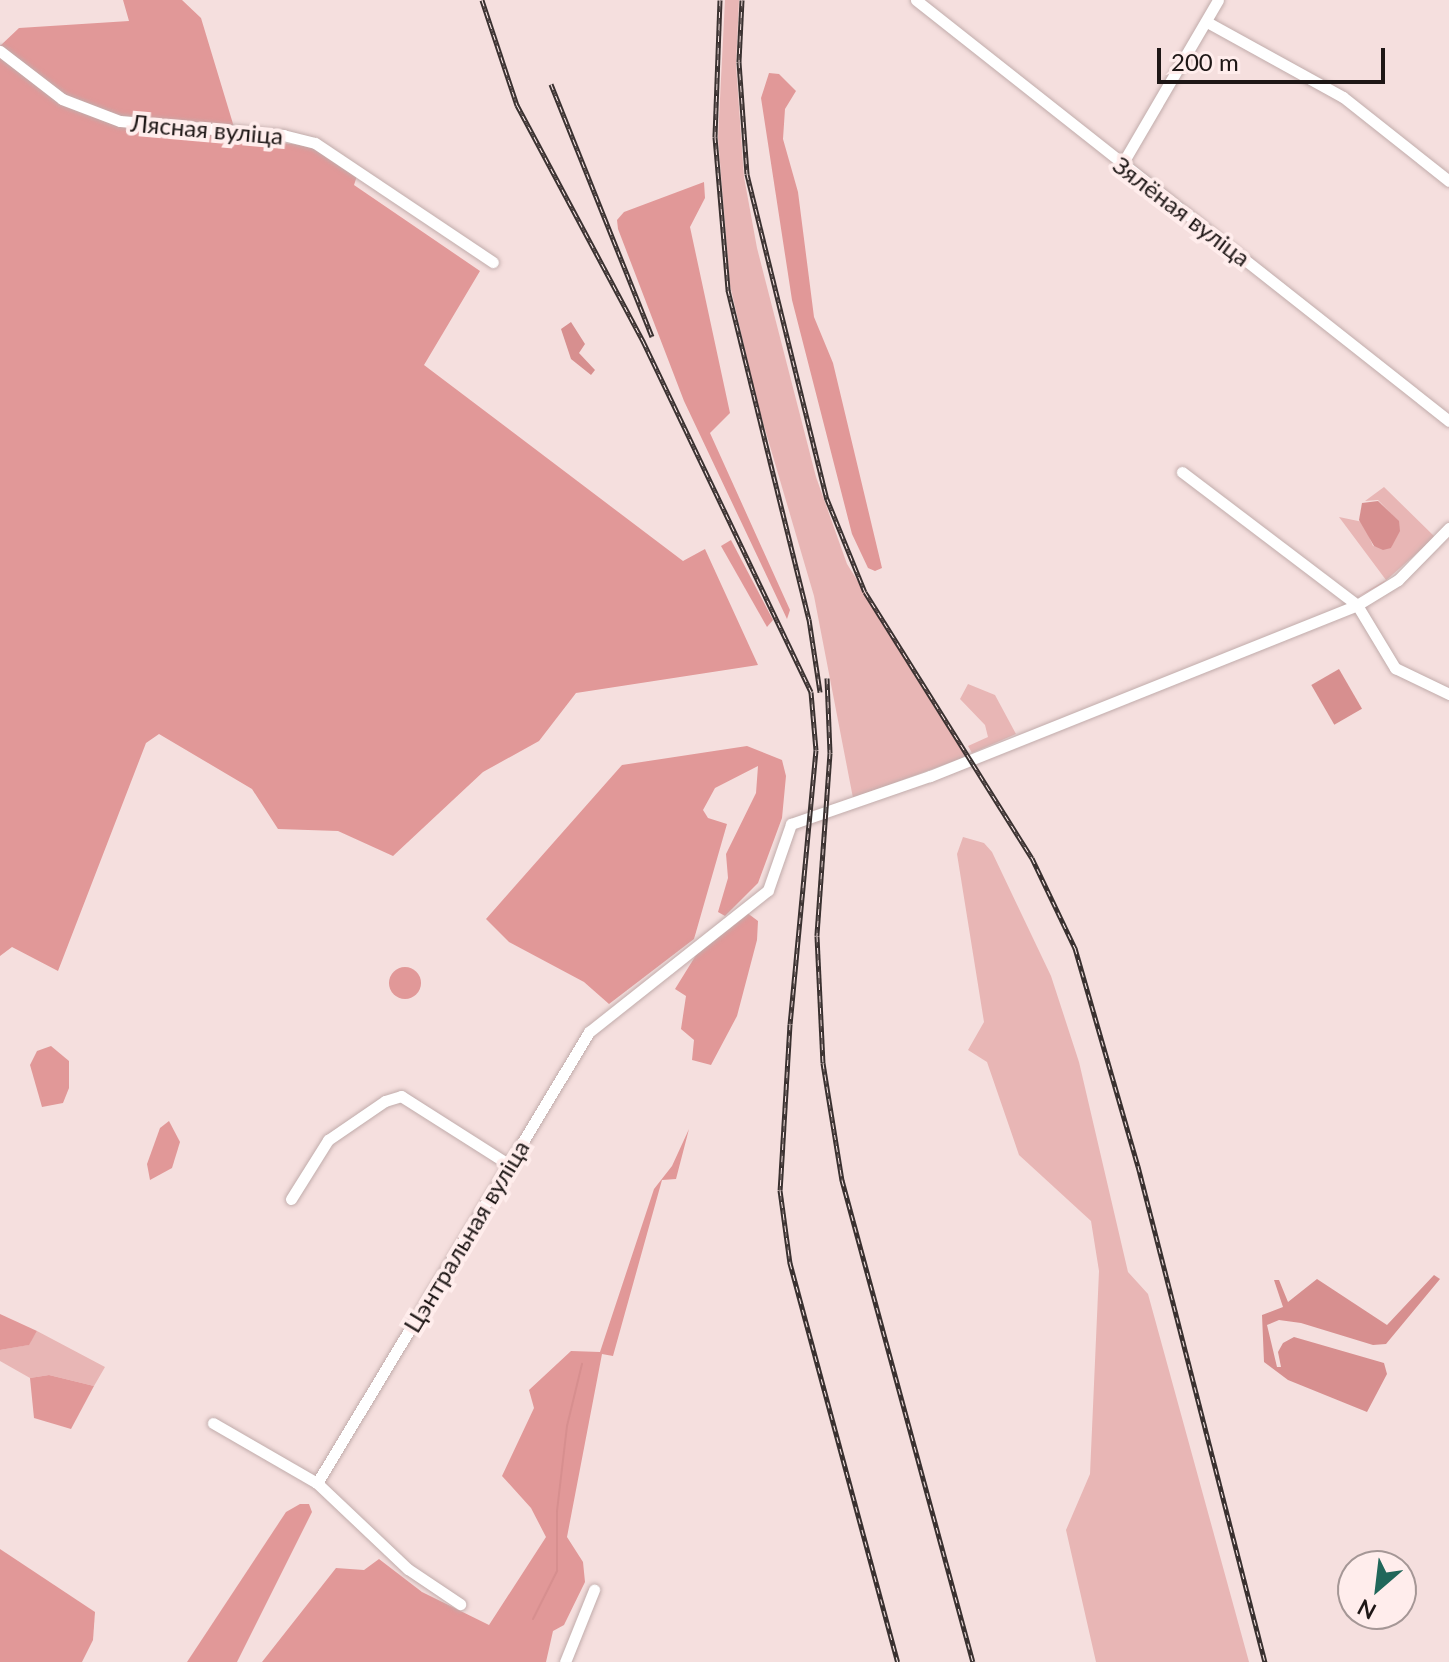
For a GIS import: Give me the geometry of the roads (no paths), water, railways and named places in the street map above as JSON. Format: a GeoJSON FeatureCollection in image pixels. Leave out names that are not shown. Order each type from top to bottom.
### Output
{"type":"FeatureCollection","features":[{"type":"Feature","properties":{"kind":"street","name":"Зялёная вуліца"},"geometry":{"type":"LineString","coordinates":[[916,0],[1121,166],[1294,295],[1449,421]]}},
{"type":"Feature","properties":{"kind":"street"},"geometry":{"type":"LineString","coordinates":[[1121,166],[1218,0]]}},
{"type":"Feature","properties":{"kind":"street"},"geometry":{"type":"LineString","coordinates":[[1207,22],[1343,97],[1449,181]]}},
{"type":"Feature","properties":{"kind":"street","name":"Лясная вуліца"},"geometry":{"type":"LineString","coordinates":[[0,51],[62,99],[120,121],[283,135],[315,143],[493,262]]}},
{"type":"Feature","properties":{"kind":"street"},"geometry":{"type":"LineString","coordinates":[[1182,472],[1363,602],[1395,668],[1449,694]]}},
{"type":"Feature","properties":{"kind":"street","name":"Цэнтральная вуліца"},"geometry":{"type":"LineString","coordinates":[[317,1483],[589,1032],[768,890],[791,824],[930,776],[1363,602],[1398,580],[1449,528]]}},
{"type":"Feature","properties":{"kind":"street"},"geometry":{"type":"LineString","coordinates":[[291,1199],[328,1140],[385,1101],[401,1096],[508,1164]]}},
{"type":"Feature","properties":{"kind":"street"},"geometry":{"type":"LineString","coordinates":[[213,1423],[317,1483],[408,1569],[460,1604]]}},
{"type":"Feature","properties":{"kind":"street"},"geometry":{"type":"LineString","coordinates":[[565,1662],[594,1590]]}},
{"type":"Feature","properties":{"kind":"waterway"},"geometry":{"type":"LineString","coordinates":[[533,1619],[557,1571],[557,1511],[567,1426],[582,1364]]}},
{"type":"Feature","properties":{"kind":"railway"},"geometry":{"type":"LineString","coordinates":[[482,0],[517,105],[643,341],[811,692],[816,750],[790,1024],[780,1190],[790,1263],[898,1662]]}},
{"type":"Feature","properties":{"kind":"railway"},"geometry":{"type":"LineString","coordinates":[[720,0],[715,137],[728,290],[809,619],[820,692]]}},
{"type":"Feature","properties":{"kind":"railway"},"geometry":{"type":"LineString","coordinates":[[742,0],[739,62],[747,174],[827,499],[865,592],[1032,858],[1075,948],[1138,1166],[1265,1662]]}},
{"type":"Feature","properties":{"kind":"railway"},"geometry":{"type":"LineString","coordinates":[[551,84],[652,337]]}},
{"type":"Feature","properties":{"kind":"railway"},"geometry":{"type":"LineString","coordinates":[[827,678],[830,753],[817,936],[823,1063],[842,1180],[973,1662]]}}]}
